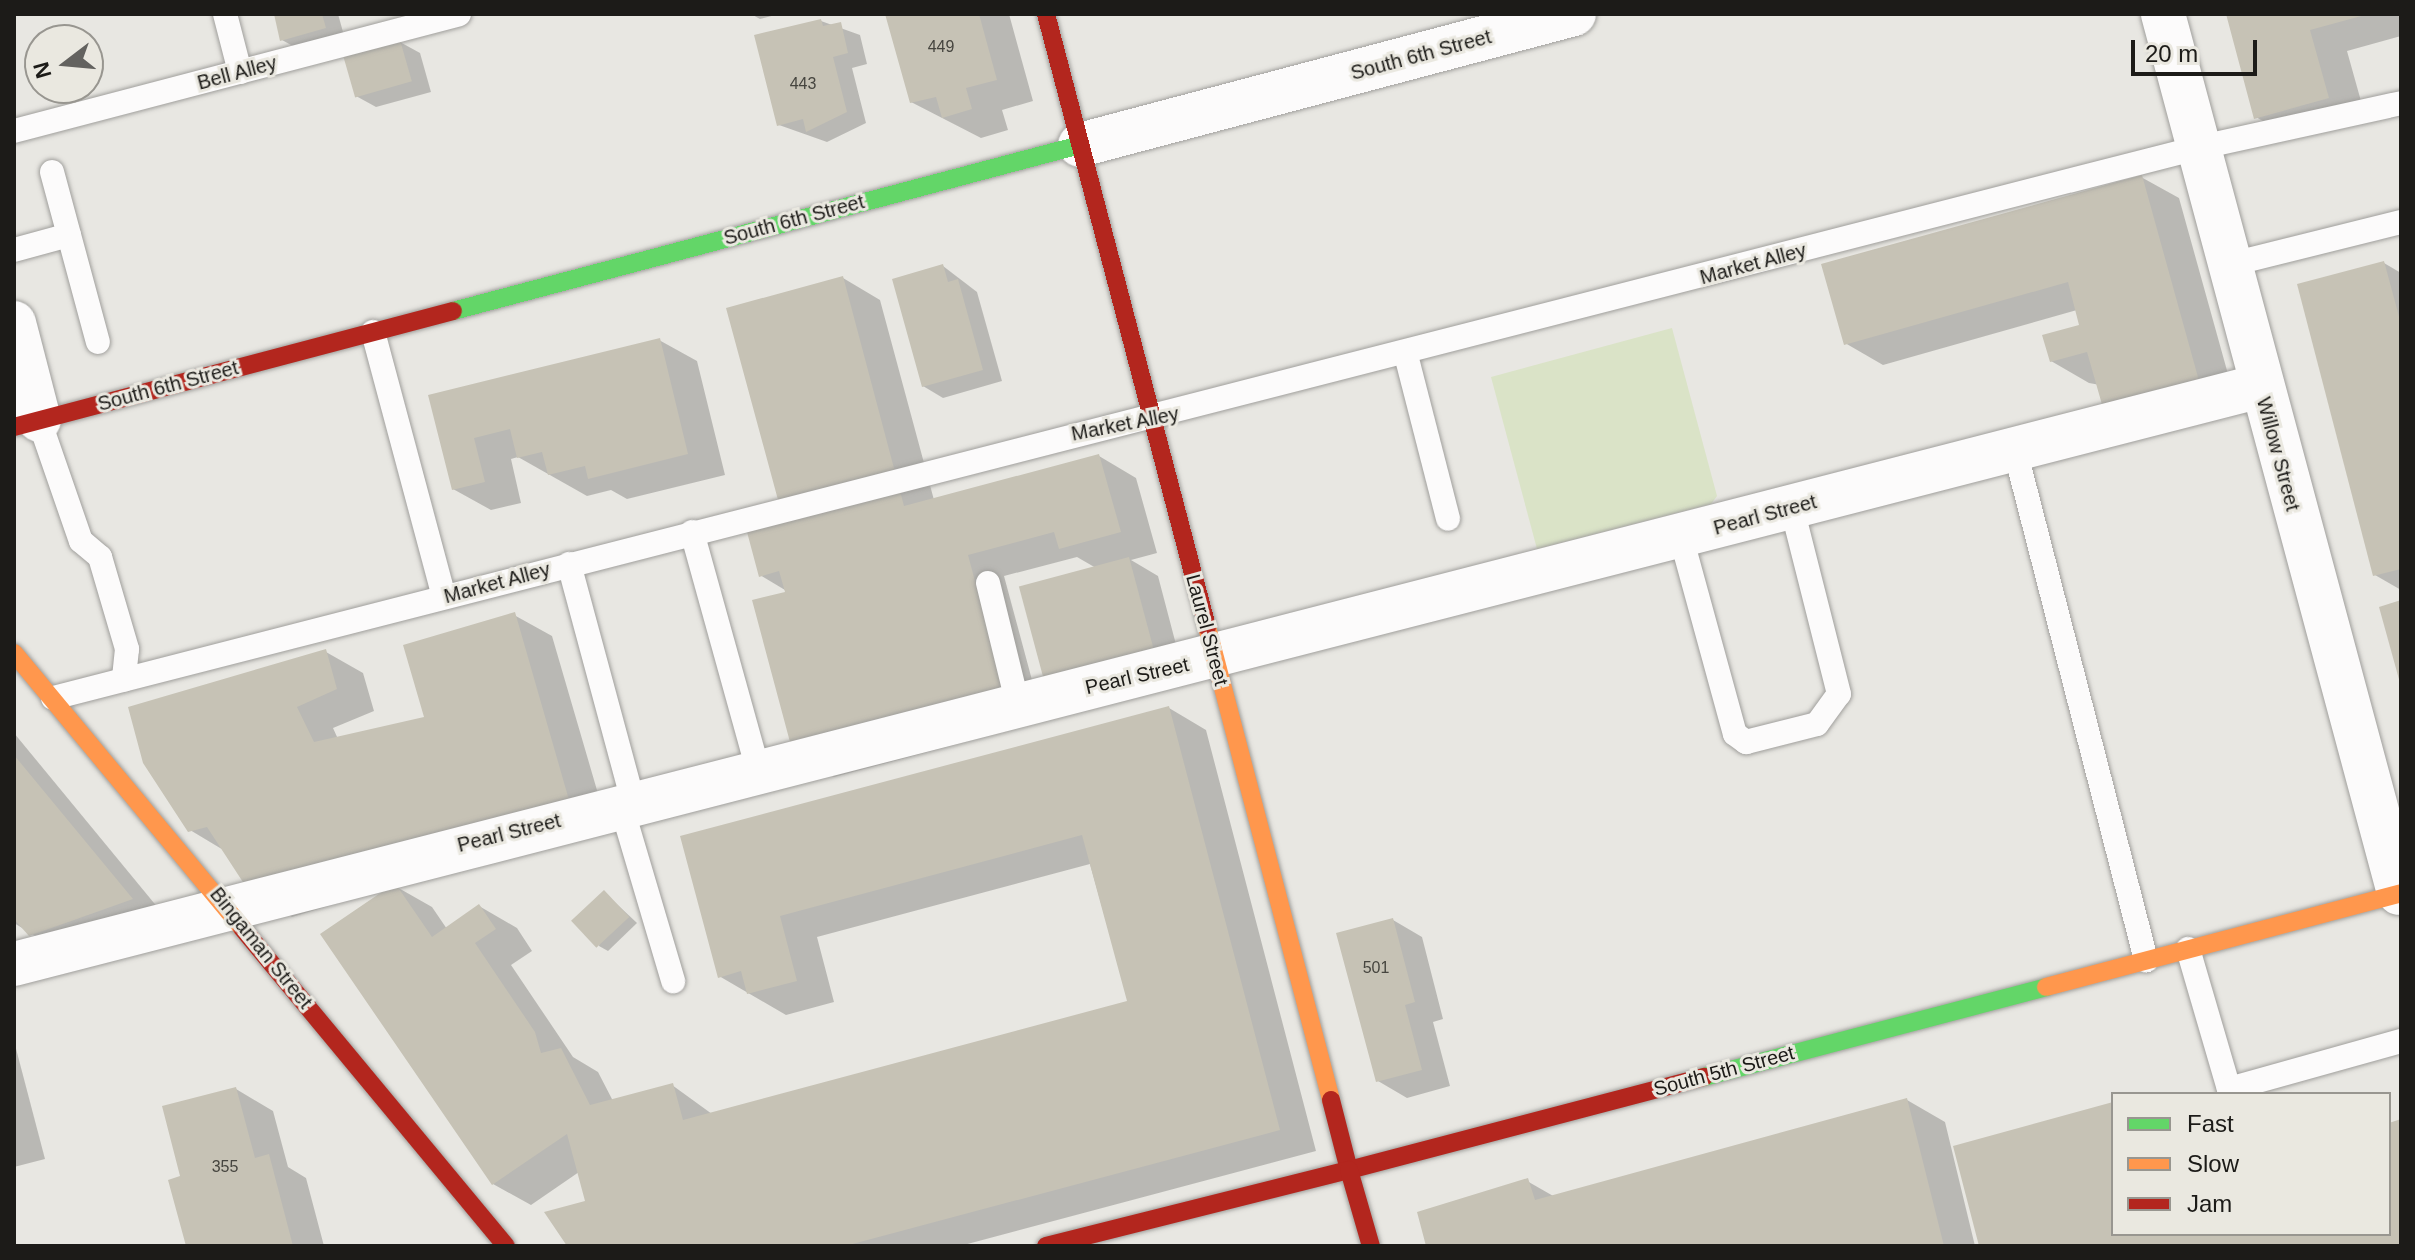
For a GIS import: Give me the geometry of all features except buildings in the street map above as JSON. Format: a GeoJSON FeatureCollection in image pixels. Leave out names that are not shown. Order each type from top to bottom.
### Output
{"type":"FeatureCollection","features":[{"type":"Feature","properties":{"kind":"street","name":"Laurel Street"},"geometry":{"type":"LineString","coordinates":[[1046,14],[1371,1246]]}},
{"type":"Feature","properties":{"kind":"street","name":"South 6th Street"},"geometry":{"type":"LineString","coordinates":[[27,423],[1574,14]]}},
{"type":"Feature","properties":{"kind":"street","name":"Willow Street"},"geometry":{"type":"LineString","coordinates":[[2163,14],[2260,386],[2400,893]]}},
{"type":"Feature","properties":{"kind":"street"},"geometry":{"type":"LineString","coordinates":[[14,323],[27,423]]}},
{"type":"Feature","properties":{"kind":"street","name":"Pearl Street"},"geometry":{"type":"LineString","coordinates":[[14,964],[758,770],[1215,660],[2260,386]]}},
{"type":"Feature","properties":{"kind":"street","name":"Bingaman Street"},"geometry":{"type":"LineString","coordinates":[[14,653],[506,1246]]}},
{"type":"Feature","properties":{"kind":"street","name":"South 5th Street"},"geometry":{"type":"LineString","coordinates":[[1046,1246],[1349,1170],[2400,893]]}},
{"type":"Feature","properties":{"kind":"lane"},"geometry":{"type":"LineString","coordinates":[[225,14],[240,72]]}},
{"type":"Feature","properties":{"kind":"lane","name":"Bell Alley"},"geometry":{"type":"LineString","coordinates":[[14,131],[459,14]]}},
{"type":"Feature","properties":{"kind":"lane","name":"Market Alley"},"geometry":{"type":"LineString","coordinates":[[53,698],[1089,429],[1152,421],[2197,148],[2401,103]]}},
{"type":"Feature","properties":{"kind":"lane"},"geometry":{"type":"LineString","coordinates":[[52,172],[98,342]]}},
{"type":"Feature","properties":{"kind":"lane"},"geometry":{"type":"LineString","coordinates":[[2228,265],[2401,222]]}},
{"type":"Feature","properties":{"kind":"lane"},"geometry":{"type":"LineString","coordinates":[[14,250],[69,235]]}},
{"type":"Feature","properties":{"kind":"lane"},"geometry":{"type":"LineString","coordinates":[[373,332],[444,597]]}},
{"type":"Feature","properties":{"kind":"lane"},"geometry":{"type":"LineString","coordinates":[[1406,355],[1448,519]]}},
{"type":"Feature","properties":{"kind":"lane"},"geometry":{"type":"LineString","coordinates":[[27,423],[81,541],[100,557],[127,649],[124,680]]}},
{"type":"Feature","properties":{"kind":"lane"},"geometry":{"type":"LineString","coordinates":[[2015,450],[2146,960]]}},
{"type":"Feature","properties":{"kind":"lane"},"geometry":{"type":"LineString","coordinates":[[1681,537],[1735,734],[1746,742],[1817,724],[1839,694],[1792,508]]}},
{"type":"Feature","properties":{"kind":"lane"},"geometry":{"type":"LineString","coordinates":[[692,532],[758,770]]}},
{"type":"Feature","properties":{"kind":"lane"},"geometry":{"type":"LineString","coordinates":[[569,564],[673,981]]}},
{"type":"Feature","properties":{"kind":"lane"},"geometry":{"type":"LineString","coordinates":[[988,583],[1018,705]]}},
{"type":"Feature","properties":{"kind":"lane"},"geometry":{"type":"LineString","coordinates":[[2188,949],[2229,1089],[2401,1041]]}},
{"type":"Feature","properties":{"kind":"green space"},"geometry":{"type":"Polygon","coordinates":[[[1672,328],[1717,496],[1711,504],[1537,549],[1491,377],[1672,328]]]}},
{"type":"Feature","properties":{"kind":"traffic: fast"},"geometry":{"type":"LineString","coordinates":[[453,311],[1080,145]]}},
{"type":"Feature","properties":{"kind":"traffic: fast"},"geometry":{"type":"LineString","coordinates":[[1704,1077],[2046,987]]}},
{"type":"Feature","properties":{"kind":"traffic: slow"},"geometry":{"type":"LineString","coordinates":[[1207,627],[1331,1100]]}},
{"type":"Feature","properties":{"kind":"traffic: slow"},"geometry":{"type":"LineString","coordinates":[[14,653],[242,928]]}},
{"type":"Feature","properties":{"kind":"traffic: slow"},"geometry":{"type":"LineString","coordinates":[[2046,987],[2401,893]]}},
{"type":"Feature","properties":{"kind":"traffic: jam"},"geometry":{"type":"LineString","coordinates":[[1046,14],[1207,627]]}},
{"type":"Feature","properties":{"kind":"traffic: jam"},"geometry":{"type":"LineString","coordinates":[[14,427],[453,311]]}},
{"type":"Feature","properties":{"kind":"traffic: jam"},"geometry":{"type":"LineString","coordinates":[[242,928],[506,1246]]}},
{"type":"Feature","properties":{"kind":"traffic: jam"},"geometry":{"type":"LineString","coordinates":[[1331,1100],[1349,1170],[1704,1077]]}},
{"type":"Feature","properties":{"kind":"traffic: jam"},"geometry":{"type":"LineString","coordinates":[[1046,1246],[1349,1170],[1371,1246]]}}]}
